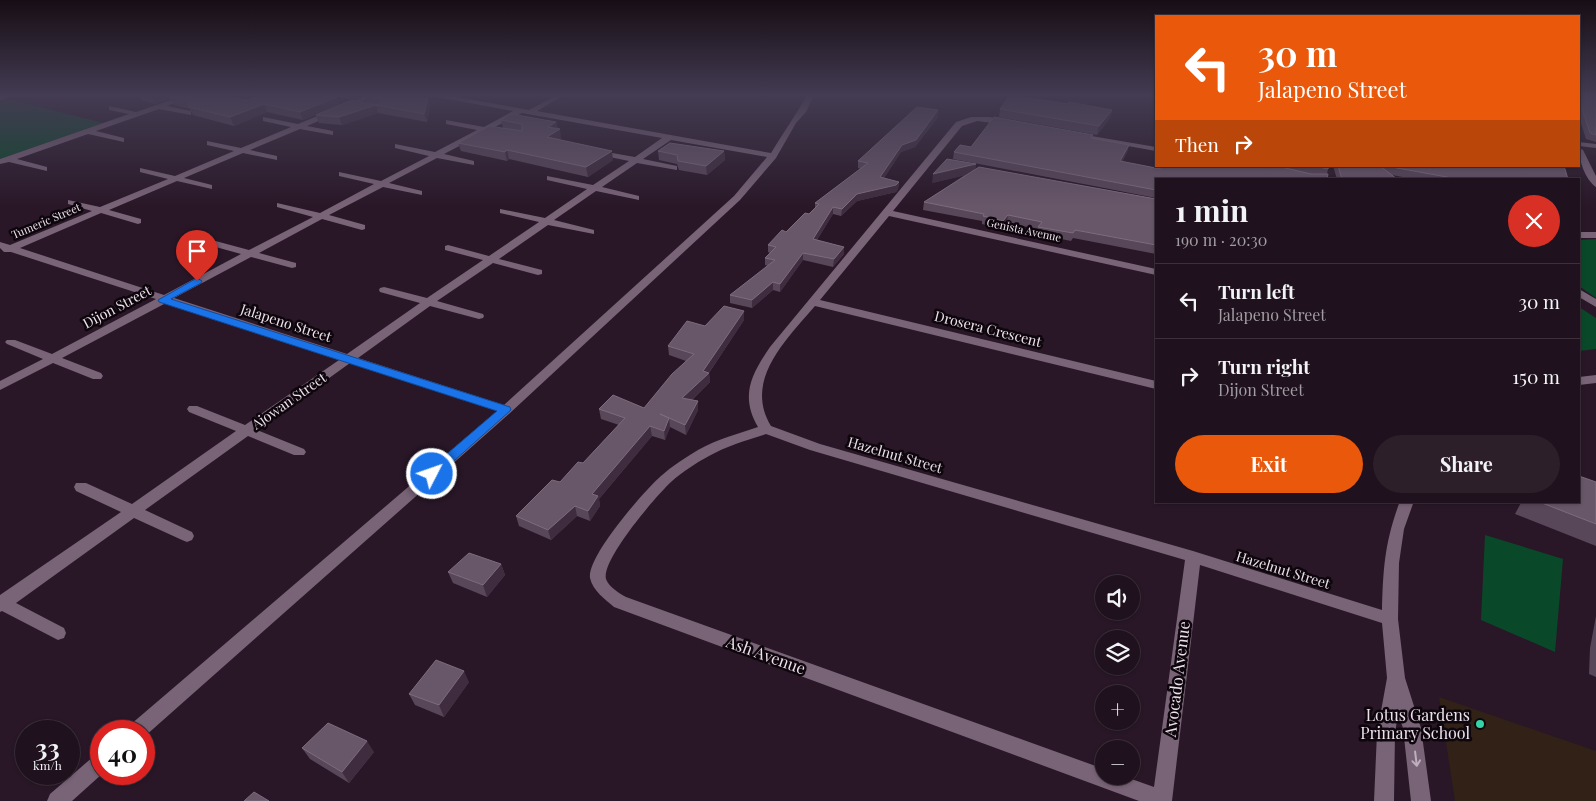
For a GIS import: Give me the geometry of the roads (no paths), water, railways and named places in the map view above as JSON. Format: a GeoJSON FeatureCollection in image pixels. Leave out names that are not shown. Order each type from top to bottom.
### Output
{"type":"FeatureCollection","features":[{"type":"Feature","properties":{"kind":"street"},"geometry":{"type":"LineString","coordinates":[[0,162],[83,132]]}},
{"type":"Feature","properties":{"kind":"street"},"geometry":{"type":"LineString","coordinates":[[92,132],[122,140]]}},
{"type":"Feature","properties":{"kind":"street","name":"Tumeric Street"},"geometry":{"type":"LineString","coordinates":[[3,249],[284,132]]}},
{"type":"Feature","properties":{"kind":"street","name":"Dijon Street"},"geometry":{"type":"LineString","coordinates":[[0,386],[479,132]]}},
{"type":"Feature","properties":{"kind":"street"},"geometry":{"type":"LineString","coordinates":[[638,132],[773,156]]}},
{"type":"Feature","properties":{"kind":"street"},"geometry":{"type":"LineString","coordinates":[[150,720],[506,410],[737,198],[773,156],[787,132]]}},
{"type":"Feature","properties":{"kind":"street"},"geometry":{"type":"LineString","coordinates":[[766,429],[756,412],[753,399],[761,370],[791,328],[887,213],[935,160],[953,132]]}},
{"type":"Feature","properties":{"kind":"street"},"geometry":{"type":"LineString","coordinates":[[1070,134],[1155,149]]}},
{"type":"Feature","properties":{"kind":"street","name":"Ajowan Street"},"geometry":{"type":"LineString","coordinates":[[58,633],[1,603],[429,302],[668,138]]}},
{"type":"Feature","properties":{"kind":"street"},"geometry":{"type":"LineString","coordinates":[[210,143],[274,158]]}},
{"type":"Feature","properties":{"kind":"street"},"geometry":{"type":"LineString","coordinates":[[1580,144],[1596,146]]}},
{"type":"Feature","properties":{"kind":"street"},"geometry":{"type":"LineString","coordinates":[[398,146],[472,163]]}},
{"type":"Feature","properties":{"kind":"street"},"geometry":{"type":"LineString","coordinates":[[598,152],[674,168]]}},
{"type":"Feature","properties":{"kind":"street"},"geometry":{"type":"LineString","coordinates":[[1580,152],[1596,184]]}},
{"type":"Feature","properties":{"kind":"street"},"geometry":{"type":"LineString","coordinates":[[9,159],[44,169]]}},
{"type":"Feature","properties":{"kind":"street"},"geometry":{"type":"LineString","coordinates":[[144,170],[209,188]]}},
{"type":"Feature","properties":{"kind":"street"},"geometry":{"type":"LineString","coordinates":[[342,174],[419,193]]}},
{"type":"Feature","properties":{"kind":"street"},"geometry":{"type":"LineString","coordinates":[[550,178],[636,198]]}},
{"type":"Feature","properties":{"kind":"street","name":"Tumeric Street"},"geometry":{"type":"LineString","coordinates":[[71,202],[138,221]]}},
{"type":"Feature","properties":{"kind":"street"},"geometry":{"type":"LineString","coordinates":[[280,205],[362,227]]}},
{"type":"Feature","properties":{"kind":"street"},"geometry":{"type":"LineString","coordinates":[[503,211],[591,232]]}},
{"type":"Feature","properties":{"kind":"street","name":"Genista Avenue"},"geometry":{"type":"LineString","coordinates":[[887,213],[1155,272]]}},
{"type":"Feature","properties":{"kind":"street"},"geometry":{"type":"LineString","coordinates":[[1580,235],[1596,234]]}},
{"type":"Feature","properties":{"kind":"street"},"geometry":{"type":"LineString","coordinates":[[208,242],[292,266]]}},
{"type":"Feature","properties":{"kind":"street"},"geometry":{"type":"LineString","coordinates":[[448,248],[538,272]]}},
{"type":"Feature","properties":{"kind":"street","name":"Jalapeno Street"},"geometry":{"type":"LineString","coordinates":[[3,249],[506,410]]}},
{"type":"Feature","properties":{"kind":"street"},"geometry":{"type":"LineString","coordinates":[[384,290],[479,316]]}},
{"type":"Feature","properties":{"kind":"street"},"geometry":{"type":"LineString","coordinates":[[1580,293],[1596,304]]}},
{"type":"Feature","properties":{"kind":"street","name":"Drosera Crescent"},"geometry":{"type":"LineString","coordinates":[[813,302],[1155,385]]}},
{"type":"Feature","properties":{"kind":"street"},"geometry":{"type":"LineString","coordinates":[[11,342],[97,376]]}},
{"type":"Feature","properties":{"kind":"street"},"geometry":{"type":"LineString","coordinates":[[1580,381],[1596,379]]}},
{"type":"Feature","properties":{"kind":"street","name":"Ajowan Street"},"geometry":{"type":"LineString","coordinates":[[194,409],[299,452]]}},
{"type":"Feature","properties":{"kind":"street","name":"Hazelnut Street"},"geometry":{"type":"LineString","coordinates":[[766,429],[815,447],[1193,557],[1390,619]]}},
{"type":"Feature","properties":{"kind":"street","name":"Ash Avenue"},"geometry":{"type":"LineString","coordinates":[[766,429],[707,451],[662,483],[609,548],[602,560],[598,572],[599,582],[607,592],[620,602],[1162,801]]}},
{"type":"Feature","properties":{"kind":"street"},"geometry":{"type":"LineString","coordinates":[[81,487],[187,536]]}},
{"type":"Feature","properties":{"kind":"street"},"geometry":{"type":"LineString","coordinates":[[1406,503],[1397,529],[1391,562],[1390,619],[1396,678],[1412,728],[1421,801]]}},
{"type":"Feature","properties":{"kind":"street","name":"Avocado Avenue"},"geometry":{"type":"LineString","coordinates":[[1162,801],[1193,557]]}},
{"type":"Feature","properties":{"kind":"street"},"geometry":{"type":"LineString","coordinates":[[1384,801],[1386,733],[1396,678]]}},
{"type":"Feature","properties":{"kind":"street"},"geometry":{"type":"LineString","coordinates":[[57,801],[90,772]]}},
{"type":"Feature","properties":{"kind":"place","name":"Lotus Gardens Primary School"},"geometry":{"type":"Point","coordinates":[1480,724]}}]}
